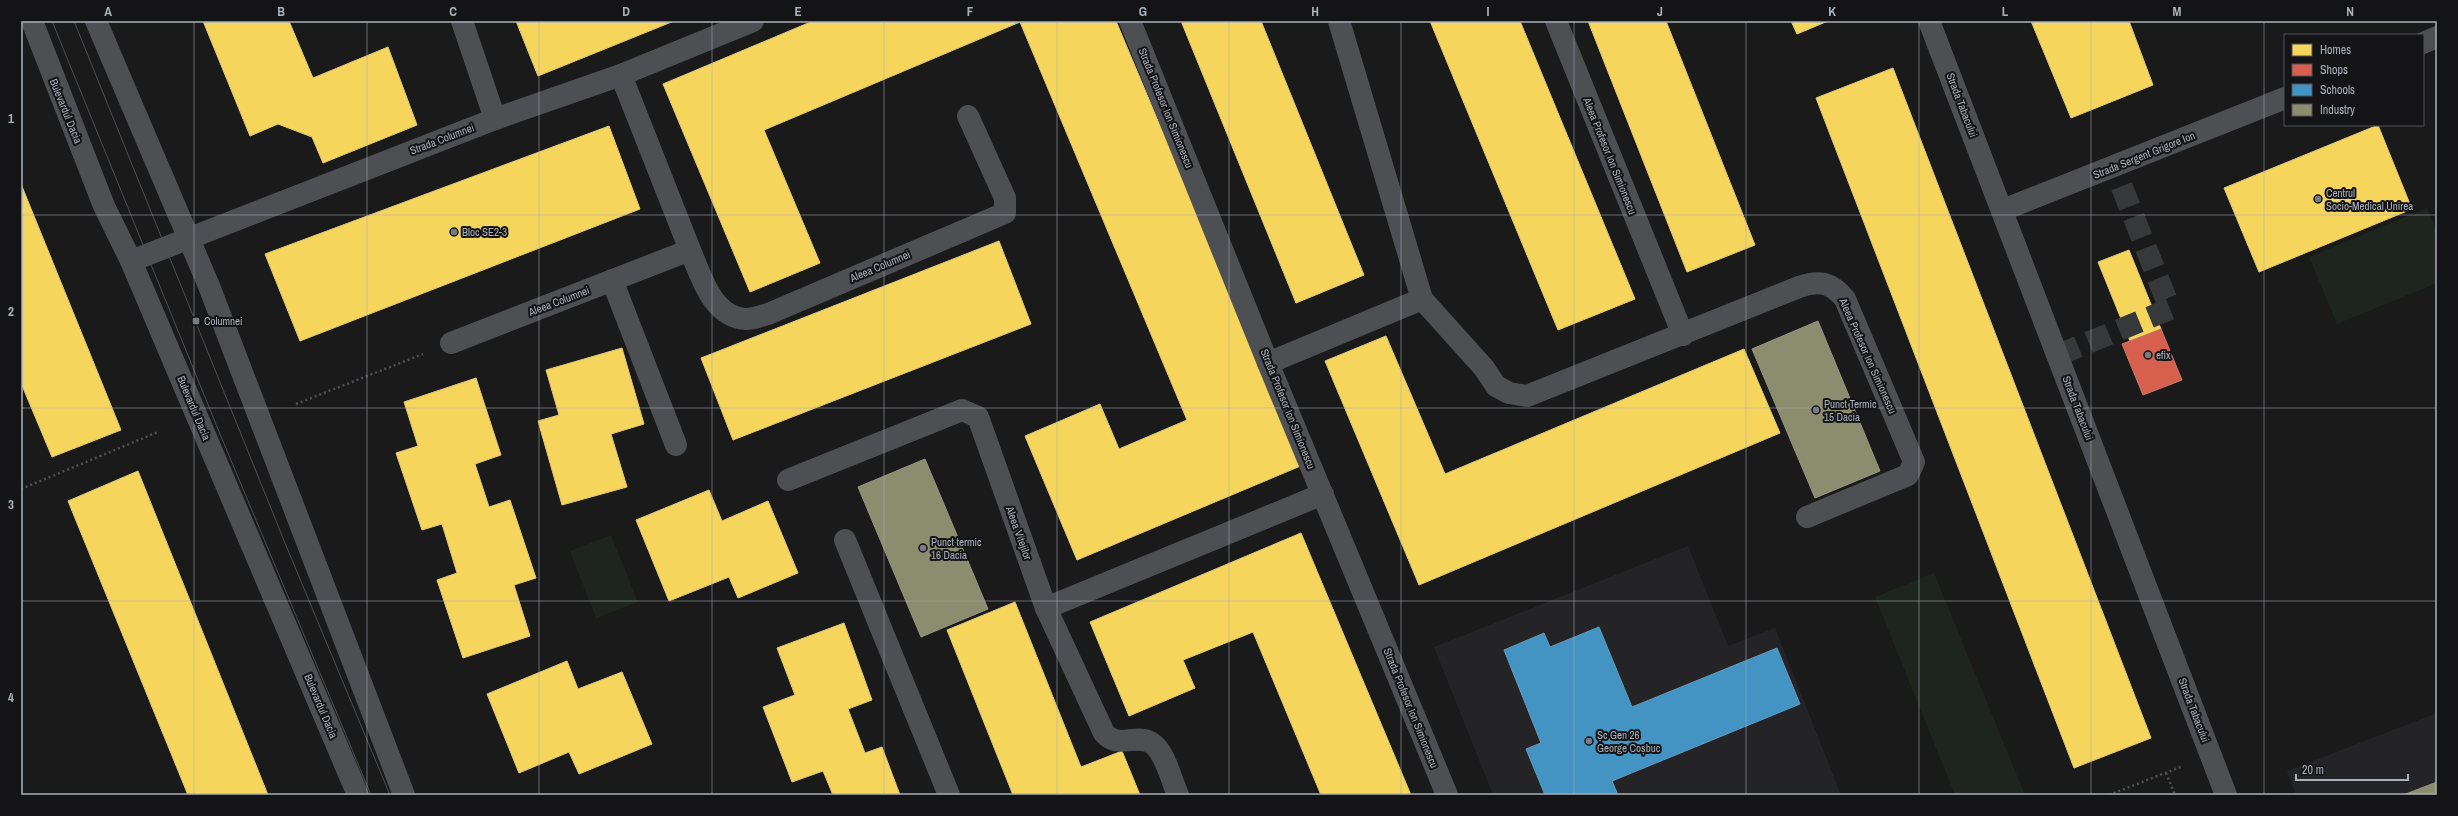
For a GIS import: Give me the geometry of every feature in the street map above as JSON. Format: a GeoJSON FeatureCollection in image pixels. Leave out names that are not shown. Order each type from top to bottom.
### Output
{"type":"FeatureCollection","features":[{"type":"Feature","properties":{"kind":"street","name":"Bulevardul Dacia"},"geometry":{"type":"LineString","coordinates":[[32,21],[46,61],[104,206],[131,261],[358,795]]}},
{"type":"Feature","properties":{"kind":"street"},"geometry":{"type":"LineString","coordinates":[[96,21],[189,237],[404,795]]}},
{"type":"Feature","properties":{"kind":"street"},"geometry":{"type":"LineString","coordinates":[[462,21],[495,119]]}},
{"type":"Feature","properties":{"kind":"street","name":"Strada Columnei"},"geometry":{"type":"LineString","coordinates":[[131,261],[189,237],[495,119],[621,76],[753,21]]}},
{"type":"Feature","properties":{"kind":"street","name":"Strada Profesor Ion Simionescu"},"geometry":{"type":"LineString","coordinates":[[1130,21],[1268,363],[1447,795]]}},
{"type":"Feature","properties":{"kind":"street","name":"Aleea Profesor Ion Simionescu"},"geometry":{"type":"LineString","coordinates":[[1339,21],[1422,299],[1484,368],[1496,386],[1509,394],[1528,396],[1813,282],[1825,283],[1837,289],[1845,299],[1914,462],[1908,475],[1807,517]]}},
{"type":"Feature","properties":{"kind":"street","name":"Aleea Profesor Ion Simionescu"},"geometry":{"type":"LineString","coordinates":[[1556,21],[1683,335]]}},
{"type":"Feature","properties":{"kind":"street","name":"Strada Tabacului"},"geometry":{"type":"LineString","coordinates":[[1929,21],[2226,795]]}},
{"type":"Feature","properties":{"kind":"street"},"geometry":{"type":"LineString","coordinates":[[2424,43],[2437,37]]}},
{"type":"Feature","properties":{"kind":"street"},"geometry":{"type":"LineString","coordinates":[[21,42],[46,61]]}},
{"type":"Feature","properties":{"kind":"street","name":"Aleea Columnei"},"geometry":{"type":"LineString","coordinates":[[621,76],[690,250],[712,299],[728,315],[746,319],[768,314],[1004,213],[1005,198],[968,116]]}},
{"type":"Feature","properties":{"kind":"street","name":"Strada Sergent Grigore Ion"},"geometry":{"type":"LineString","coordinates":[[2002,210],[2284,98]]}},
{"type":"Feature","properties":{"kind":"street","name":"Aleea Columnei"},"geometry":{"type":"LineString","coordinates":[[452,343],[690,250]]}},
{"type":"Feature","properties":{"kind":"street"},"geometry":{"type":"LineString","coordinates":[[612,280],[676,445]]}},
{"type":"Feature","properties":{"kind":"street"},"geometry":{"type":"LineString","coordinates":[[1268,363],[1422,299]]}},
{"type":"Feature","properties":{"kind":"street","name":"Aleea Vitejilor"},"geometry":{"type":"LineString","coordinates":[[788,480],[962,410],[978,417],[1046,608],[1104,733],[1109,739],[1118,742],[1145,740],[1154,745],[1161,754],[1178,795]]}},
{"type":"Feature","properties":{"kind":"street"},"geometry":{"type":"LineString","coordinates":[[1046,608],[1323,494]]}},
{"type":"Feature","properties":{"kind":"street"},"geometry":{"type":"LineString","coordinates":[[846,540],[949,795]]}},
{"type":"Feature","properties":{"kind":"path"},"geometry":{"type":"LineString","coordinates":[[296,404],[452,343]]}},
{"type":"Feature","properties":{"kind":"path"},"geometry":{"type":"LineString","coordinates":[[21,489],[158,432]]}},
{"type":"Feature","properties":{"kind":"path"},"geometry":{"type":"LineString","coordinates":[[2109,795],[2211,755]]}},
{"type":"Feature","properties":{"kind":"path"},"geometry":{"type":"LineString","coordinates":[[2166,773],[2175,795]]}},
{"type":"Feature","properties":{"kind":"shaded area"},"geometry":{"type":"Polygon","coordinates":[[[2427,208],[2437,232],[2437,283],[2337,324],[2309,257],[2427,208]]]}},
{"type":"Feature","properties":{"kind":"shaded area"},"geometry":{"type":"Polygon","coordinates":[[[611,535],[638,602],[596,618],[570,551],[611,535]]]}},
{"type":"Feature","properties":{"kind":"shaded area"},"geometry":{"type":"Polygon","coordinates":[[[1688,546],[1728,646],[1775,628],[1841,795],[1493,795],[1434,647],[1688,546]]]}},
{"type":"Feature","properties":{"kind":"shaded area"},"geometry":{"type":"Polygon","coordinates":[[[1934,573],[2025,795],[1955,795],[1875,597],[1934,573]]]}},
{"type":"Feature","properties":{"kind":"shaded area"},"geometry":{"type":"Polygon","coordinates":[[[2437,713],[2437,795],[2296,795],[2287,771],[2437,713]]]}},
{"type":"Feature","properties":{"kind":"building: Homes"},"geometry":{"type":"Polygon","coordinates":[[[203,21],[289,21],[313,78],[388,47],[417,125],[323,163],[312,137],[278,124],[250,136],[203,21]]]}},
{"type":"Feature","properties":{"kind":"building: Homes"},"geometry":{"type":"Polygon","coordinates":[[[516,21],[674,21],[538,76],[516,21]]]}},
{"type":"Feature","properties":{"kind":"building: Homes"},"geometry":{"type":"Polygon","coordinates":[[[813,21],[1116,21],[1303,465],[1077,560],[1025,436],[1100,404],[1119,449],[1187,420],[1020,22],[764,130],[820,263],[750,292],[663,84],[813,21]]]}},
{"type":"Feature","properties":{"kind":"building: Homes"},"geometry":{"type":"Polygon","coordinates":[[[1181,21],[1261,21],[1364,275],[1296,303],[1181,21]]]}},
{"type":"Feature","properties":{"kind":"building: Homes"},"geometry":{"type":"Polygon","coordinates":[[[1430,21],[1520,21],[1635,299],[1558,330],[1430,21]]]}},
{"type":"Feature","properties":{"kind":"building: Homes"},"geometry":{"type":"Polygon","coordinates":[[[1588,21],[1666,21],[1755,245],[1687,272],[1588,21]]]}},
{"type":"Feature","properties":{"kind":"building: Homes"},"geometry":{"type":"Polygon","coordinates":[[[1791,21],[1828,21],[1797,34],[1791,21]]]}},
{"type":"Feature","properties":{"kind":"building: Homes"},"geometry":{"type":"Polygon","coordinates":[[[2031,21],[2129,21],[2153,85],[2071,118],[2031,21]]]}},
{"type":"Feature","properties":{"kind":"building: Homes"},"geometry":{"type":"Polygon","coordinates":[[[1893,68],[2151,738],[2074,768],[1816,98],[1893,68]]]}},
{"type":"Feature","properties":{"kind":"building: Homes","name":"Bloc SE2-3"},"geometry":{"type":"Polygon","coordinates":[[[609,126],[640,209],[300,341],[265,254],[609,126]]]}},
{"type":"Feature","properties":{"kind":"building: Homes","name":"Centrul Socio-Medical Unirea"},"geometry":{"type":"Polygon","coordinates":[[[2378,126],[2412,209],[2259,272],[2224,188],[2378,126]]]}},
{"type":"Feature","properties":{"kind":"building: Homes"},"geometry":{"type":"Polygon","coordinates":[[[21,184],[121,430],[52,457],[21,383],[21,184]]]}},
{"type":"Feature","properties":{"kind":"building: Homes"},"geometry":{"type":"Polygon","coordinates":[[[999,241],[1031,324],[733,440],[701,358],[999,241]]]}},
{"type":"Feature","properties":{"kind":"building: Homes"},"geometry":{"type":"Polygon","coordinates":[[[2129,250],[2161,329],[2130,341],[2098,262],[2129,250]]]}},
{"type":"Feature","properties":{"kind":"building: Homes"},"geometry":{"type":"Polygon","coordinates":[[[1386,336],[1445,474],[1744,349],[1780,433],[1419,585],[1325,361],[1386,336]]]}},
{"type":"Feature","properties":{"kind":"building: Homes"},"geometry":{"type":"Polygon","coordinates":[[[622,348],[644,424],[611,434],[627,487],[562,505],[538,421],[559,415],[546,370],[622,348]]]}},
{"type":"Feature","properties":{"kind":"building: Homes"},"geometry":{"type":"Polygon","coordinates":[[[476,378],[501,455],[475,464],[489,507],[510,500],[536,578],[514,585],[530,636],[463,658],[437,580],[457,573],[442,524],[422,530],[396,453],[418,446],[404,402],[476,378]]]}},
{"type":"Feature","properties":{"kind":"building: Homes"},"geometry":{"type":"Polygon","coordinates":[[[138,471],[268,795],[188,795],[68,501],[138,471]]]}},
{"type":"Feature","properties":{"kind":"building: Homes"},"geometry":{"type":"Polygon","coordinates":[[[709,490],[722,521],[768,501],[798,573],[738,598],[729,577],[669,601],[636,520],[709,490]]]}},
{"type":"Feature","properties":{"kind":"building: Homes"},"geometry":{"type":"Polygon","coordinates":[[[1301,533],[1411,795],[1321,795],[1253,632],[1183,660],[1195,688],[1129,716],[1090,622],[1301,533]]]}},
{"type":"Feature","properties":{"kind":"building: Homes"},"geometry":{"type":"Polygon","coordinates":[[[1015,602],[1081,767],[1122,751],[1140,795],[1013,795],[947,630],[1015,602]]]}},
{"type":"Feature","properties":{"kind":"building: Homes"},"geometry":{"type":"Polygon","coordinates":[[[844,623],[872,700],[848,709],[865,753],[882,747],[900,795],[833,795],[823,771],[792,782],[763,707],[795,695],[777,648],[844,623]]]}},
{"type":"Feature","properties":{"kind":"building: Homes"},"geometry":{"type":"Polygon","coordinates":[[[567,661],[578,689],[622,672],[652,744],[579,774],[569,752],[519,773],[487,694],[567,661]]]}},
{"type":"Feature","properties":{"kind":"building: Shops"},"geometry":{"type":"Polygon","coordinates":[[[2161,329],[2182,380],[2143,395],[2122,344],[2161,329]]]}},
{"type":"Feature","properties":{"kind":"building: Schools"},"geometry":{"type":"Polygon","coordinates":[[[1599,627],[1632,707],[1777,648],[1800,704],[1612,781],[1618,795],[1545,795],[1526,749],[1541,743],[1504,650],[1544,633],[1550,647],[1599,627]]]}},
{"type":"Feature","properties":{"kind":"building: Industry","name":"Punct Termic 15 Dacia"},"geometry":{"type":"Polygon","coordinates":[[[1818,321],[1880,471],[1815,498],[1752,349],[1818,321]]]}},
{"type":"Feature","properties":{"kind":"building: Industry","name":"Punct termic 16 Dacia"},"geometry":{"type":"Polygon","coordinates":[[[925,459],[988,609],[921,637],[858,487],[925,459]]]}},
{"type":"Feature","properties":{"kind":"building: Industry"},"geometry":{"type":"Polygon","coordinates":[[[2437,782],[2437,795],[2403,795],[2437,782]]]}},
{"type":"Feature","properties":{"kind":"tunnel"},"geometry":{"type":"LineString","coordinates":[[2058,355],[2170,309],[2114,167]]}},
{"type":"Feature","properties":{"kind":"tram line"},"geometry":{"type":"LineString","coordinates":[[52,21],[220,434],[371,795]]}},
{"type":"Feature","properties":{"kind":"tram line"},"geometry":{"type":"LineString","coordinates":[[74,21],[285,543],[390,795]]}},
{"type":"Feature","properties":{"kind":"place","name":"Centrul Socio-Medical Unirea"},"geometry":{"type":"Point","coordinates":[2318,199]}},
{"type":"Feature","properties":{"kind":"place","name":"Bloc SE2-3"},"geometry":{"type":"Point","coordinates":[454,232]}},
{"type":"Feature","properties":{"kind":"place","name":"Columnei"},"geometry":{"type":"Point","coordinates":[196,321]}},
{"type":"Feature","properties":{"kind":"place","name":"efix"},"geometry":{"type":"Point","coordinates":[2148,355]}},
{"type":"Feature","properties":{"kind":"place","name":"Punct Termic 15 Dacia"},"geometry":{"type":"Point","coordinates":[1816,410]}},
{"type":"Feature","properties":{"kind":"place","name":"Punct termic 16 Dacia"},"geometry":{"type":"Point","coordinates":[923,548]}},
{"type":"Feature","properties":{"kind":"place","name":"Șc Gen 26 George Coșbuc"},"geometry":{"type":"Point","coordinates":[1589,741]}}]}
